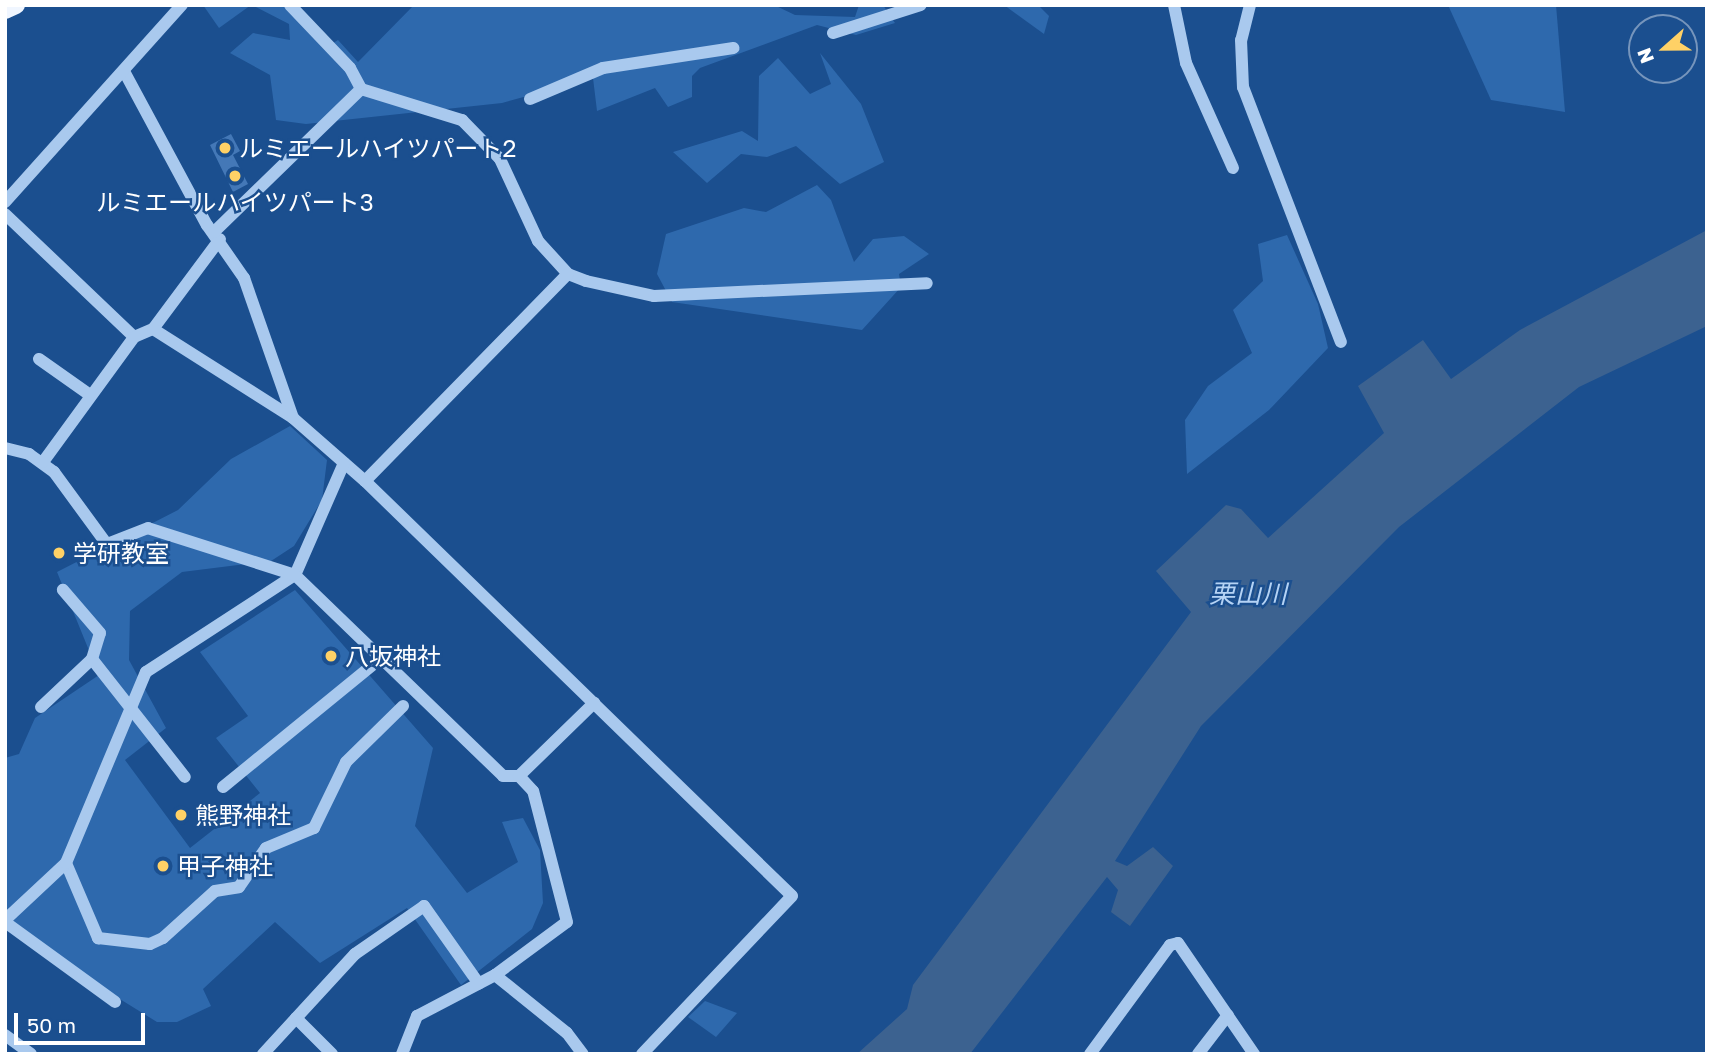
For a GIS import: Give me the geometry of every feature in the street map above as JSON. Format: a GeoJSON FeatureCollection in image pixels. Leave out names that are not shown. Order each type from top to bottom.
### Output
{"type":"FeatureCollection","features":[{"type":"Feature","properties":{"kind":"main road"},"geometry":{"type":"LineString","coordinates":[[5,10],[16,5]]}},
{"type":"Feature","properties":{"kind":"street"},"geometry":{"type":"LineString","coordinates":[[5,202],[125,73],[183,5]]}},
{"type":"Feature","properties":{"kind":"street"},"geometry":{"type":"LineString","coordinates":[[290,5],[350,68],[361,89],[462,120],[500,159],[538,241],[568,274],[621,293],[654,296],[928,283]]}},
{"type":"Feature","properties":{"kind":"street"},"geometry":{"type":"LineString","coordinates":[[1174,5],[1186,63],[1233,168]]}},
{"type":"Feature","properties":{"kind":"street"},"geometry":{"type":"LineString","coordinates":[[1250,5],[1241,40],[1243,87],[1341,342]]}},
{"type":"Feature","properties":{"kind":"street"},"geometry":{"type":"LineString","coordinates":[[833,33],[917,6]]}},
{"type":"Feature","properties":{"kind":"street"},"geometry":{"type":"LineString","coordinates":[[530,99],[603,68],[733,48]]}},
{"type":"Feature","properties":{"kind":"street"},"geometry":{"type":"LineString","coordinates":[[125,73],[217,236],[244,278],[293,418]]}},
{"type":"Feature","properties":{"kind":"street"},"geometry":{"type":"LineString","coordinates":[[43,462],[134,337],[153,329],[217,236],[361,89]]}},
{"type":"Feature","properties":{"kind":"street"},"geometry":{"type":"LineString","coordinates":[[5,214],[134,337]]}},
{"type":"Feature","properties":{"kind":"street"},"geometry":{"type":"LineString","coordinates":[[365,481],[568,274]]}},
{"type":"Feature","properties":{"kind":"street"},"geometry":{"type":"LineString","coordinates":[[153,329],[293,418],[365,481],[792,896],[642,1054]]}},
{"type":"Feature","properties":{"kind":"street"},"geometry":{"type":"LineString","coordinates":[[39,359],[90,395]]}},
{"type":"Feature","properties":{"kind":"street"},"geometry":{"type":"LineString","coordinates":[[5,448],[43,462],[76,496],[106,544],[148,528],[295,575],[503,776],[519,776],[594,703]]}},
{"type":"Feature","properties":{"kind":"street"},"geometry":{"type":"LineString","coordinates":[[115,1002],[5,921],[66,863],[146,672],[295,575],[344,463]]}},
{"type":"Feature","properties":{"kind":"street"},"geometry":{"type":"LineString","coordinates":[[41,707],[92,659],[100,633],[63,590]]}},
{"type":"Feature","properties":{"kind":"street"},"geometry":{"type":"LineString","coordinates":[[92,659],[128,710],[185,777]]}},
{"type":"Feature","properties":{"kind":"street"},"geometry":{"type":"LineString","coordinates":[[223,787],[380,660]]}},
{"type":"Feature","properties":{"kind":"street"},"geometry":{"type":"LineString","coordinates":[[66,863],[98,939],[150,944],[163,938],[215,891],[239,887],[266,848],[314,828],[346,762],[403,706]]}},
{"type":"Feature","properties":{"kind":"street"},"geometry":{"type":"LineString","coordinates":[[402,1054],[416,1016],[495,975],[567,922],[533,791],[519,776]]}},
{"type":"Feature","properties":{"kind":"street"},"geometry":{"type":"LineString","coordinates":[[263,1054],[355,954],[424,906],[479,984]]}},
{"type":"Feature","properties":{"kind":"street"},"geometry":{"type":"LineString","coordinates":[[1090,1054],[1170,945],[1178,943],[1254,1054]]}},
{"type":"Feature","properties":{"kind":"street"},"geometry":{"type":"LineString","coordinates":[[495,975],[567,1032],[583,1054]]}},
{"type":"Feature","properties":{"kind":"street"},"geometry":{"type":"LineString","coordinates":[[1198,1054],[1228,1015]]}},
{"type":"Feature","properties":{"kind":"street"},"geometry":{"type":"LineString","coordinates":[[296,1018],[332,1054]]}},
{"type":"Feature","properties":{"kind":"street"},"geometry":{"type":"LineString","coordinates":[[5,1035],[31,1054]]}},
{"type":"Feature","properties":{"kind":"shaded area"},"geometry":{"type":"Polygon","coordinates":[[[203,5],[251,5],[219,28],[203,5]]]}},
{"type":"Feature","properties":{"kind":"shaded area"},"geometry":{"type":"Polygon","coordinates":[[[252,5],[283,5],[324,49],[338,40],[358,62],[414,5],[774,5],[795,15],[855,17],[859,5],[883,5],[895,23],[856,35],[817,25],[700,68],[692,76],[692,97],[668,107],[655,88],[597,111],[593,78],[502,103],[306,124],[276,120],[270,75],[230,53],[253,33],[290,40],[289,24],[252,5]]]}},
{"type":"Feature","properties":{"kind":"shaded area"},"geometry":{"type":"Polygon","coordinates":[[[1004,5],[1038,5],[1049,16],[1044,34],[1004,5]]]}},
{"type":"Feature","properties":{"kind":"shaded area"},"geometry":{"type":"Polygon","coordinates":[[[1448,5],[1556,5],[1565,112],[1491,100],[1448,5]]]}},
{"type":"Feature","properties":{"kind":"shaded area"},"geometry":{"type":"Polygon","coordinates":[[[820,53],[861,104],[884,162],[840,184],[796,146],[767,157],[741,154],[707,183],[673,152],[742,131],[758,141],[759,76],[778,58],[810,94],[831,84],[820,53]]]}},
{"type":"Feature","properties":{"kind":"shaded area"},"geometry":{"type":"Polygon","coordinates":[[[817,185],[831,200],[854,262],[873,239],[904,236],[929,254],[899,274],[901,287],[862,330],[672,302],[657,274],[666,234],[744,208],[766,212],[817,185]]]}},
{"type":"Feature","properties":{"kind":"shaded area"},"geometry":{"type":"Polygon","coordinates":[[[1287,235],[1318,304],[1328,348],[1269,410],[1187,474],[1185,420],[1208,386],[1252,353],[1233,310],[1263,281],[1258,244],[1287,235]]]}},
{"type":"Feature","properties":{"kind":"shaded area"},"geometry":{"type":"Polygon","coordinates":[[[290,426],[327,460],[322,500],[294,546],[271,561],[182,572],[130,611],[129,660],[166,728],[125,760],[190,848],[260,793],[216,738],[248,716],[200,652],[295,590],[433,748],[415,826],[467,893],[518,862],[502,822],[523,818],[540,850],[543,903],[532,929],[461,985],[407,908],[320,963],[275,922],[203,989],[211,1006],[177,1022],[157,1022],[5,928],[5,758],[19,754],[35,718],[99,675],[57,572],[178,510],[231,459],[290,426]]]}},
{"type":"Feature","properties":{"kind":"shaded area"},"geometry":{"type":"Polygon","coordinates":[[[705,1001],[737,1013],[716,1037],[688,1017],[705,1001]]]}},
{"type":"Feature","properties":{"kind":"water","name":"栗山川"},"geometry":{"type":"Polygon","coordinates":[[[1707,230],[1707,326],[1579,387],[1399,527],[1201,726],[1115,861],[1127,866],[1153,847],[1173,866],[1130,926],[1111,912],[1118,890],[1107,877],[970,1054],[857,1054],[907,1009],[913,985],[1191,612],[1156,571],[1226,505],[1241,509],[1268,538],[1384,433],[1358,386],[1423,340],[1451,379],[1520,330],[1707,230]]]}},
{"type":"Feature","properties":{"kind":"building"},"geometry":{"type":"Polygon","coordinates":[[[231,134],[240,151],[233,155],[248,184],[233,192],[210,145],[231,134]]]}},
{"type":"Feature","properties":{"kind":"place","name":"ルミエールハイツパート2"},"geometry":{"type":"Point","coordinates":[225,148]}},
{"type":"Feature","properties":{"kind":"place","name":"ルミエールハイツパート3"},"geometry":{"type":"Point","coordinates":[235,176]}},
{"type":"Feature","properties":{"kind":"place","name":"学研教室"},"geometry":{"type":"Point","coordinates":[59,553]}},
{"type":"Feature","properties":{"kind":"place","name":"八坂神社"},"geometry":{"type":"Point","coordinates":[331,656]}},
{"type":"Feature","properties":{"kind":"place","name":"熊野神社"},"geometry":{"type":"Point","coordinates":[181,815]}},
{"type":"Feature","properties":{"kind":"place","name":"甲子神社"},"geometry":{"type":"Point","coordinates":[163,866]}}]}
